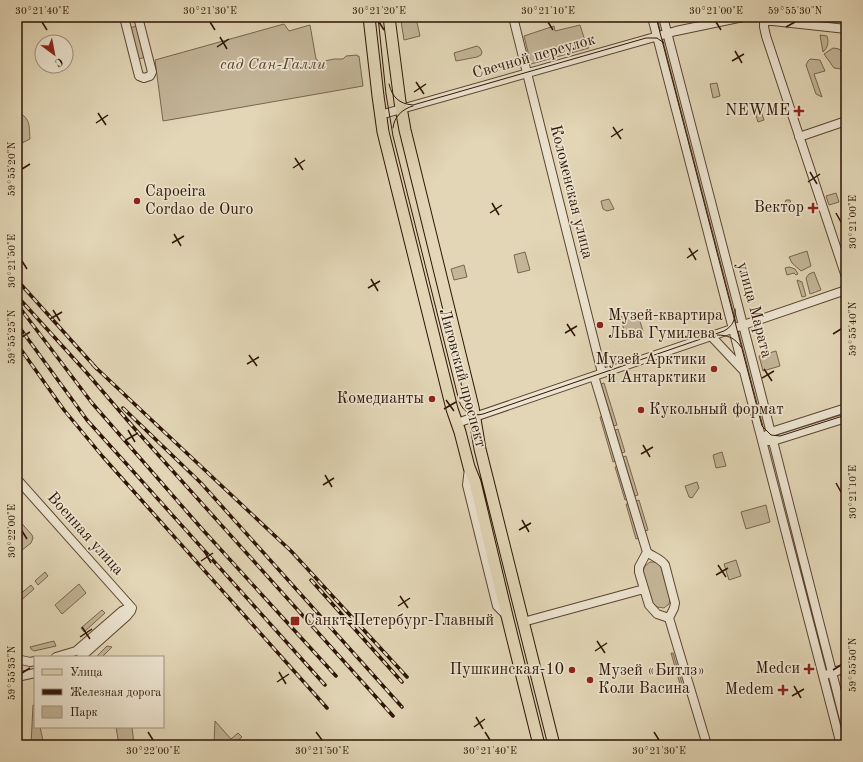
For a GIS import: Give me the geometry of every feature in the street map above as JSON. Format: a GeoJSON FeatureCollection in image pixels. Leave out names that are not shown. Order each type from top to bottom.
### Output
{"type":"FeatureCollection","features":[{"type":"Feature","properties":{"kind":"main road","name":"Лиговский проспект"},"geometry":{"type":"LineString","coordinates":[[369,17],[380,116],[388,154],[450,404],[464,423],[476,431],[554,745]]}},
{"type":"Feature","properties":{"kind":"main road","name":"Лиговский проспект"},"geometry":{"type":"LineString","coordinates":[[389,17],[401,110],[473,407],[464,423],[469,467],[476,482],[506,616],[539,745]]}},
{"type":"Feature","properties":{"kind":"main road"},"geometry":{"type":"LineString","coordinates":[[533,724],[548,720]]}},
{"type":"Feature","properties":{"kind":"street"},"geometry":{"type":"LineString","coordinates":[[124,17],[139,76],[144,78],[150,76],[152,72],[138,17]]}},
{"type":"Feature","properties":{"kind":"street","name":"Коломенская улица"},"geometry":{"type":"LineString","coordinates":[[513,17],[598,375],[648,556]]}},
{"type":"Feature","properties":{"kind":"street","name":"улица Марата"},"geometry":{"type":"LineString","coordinates":[[652,17],[840,745]]}},
{"type":"Feature","properties":{"kind":"street","name":"улица Марата"},"geometry":{"type":"LineString","coordinates":[[663,17],[846,727]]}},
{"type":"Feature","properties":{"kind":"street","name":"Свечной переулок"},"geometry":{"type":"LineString","coordinates":[[380,116],[667,33],[743,17]]}},
{"type":"Feature","properties":{"kind":"street"},"geometry":{"type":"LineString","coordinates":[[846,29],[764,19],[766,36],[846,277]]}},
{"type":"Feature","properties":{"kind":"street"},"geometry":{"type":"LineString","coordinates":[[799,137],[846,121]]}},
{"type":"Feature","properties":{"kind":"street"},"geometry":{"type":"LineString","coordinates":[[464,423],[598,375],[846,290]]}},
{"type":"Feature","properties":{"kind":"street","name":"улица Марата"},"geometry":{"type":"LineString","coordinates":[[711,336],[743,371]]}},
{"type":"Feature","properties":{"kind":"street"},"geometry":{"type":"LineString","coordinates":[[762,440],[771,432],[846,408]]}},
{"type":"Feature","properties":{"kind":"street"},"geometry":{"type":"LineString","coordinates":[[762,440],[773,441],[846,418]]}},
{"type":"Feature","properties":{"kind":"street","name":"Военная улица"},"geometry":{"type":"LineString","coordinates":[[17,479],[132,608]]}},
{"type":"Feature","properties":{"kind":"street"},"geometry":{"type":"LineString","coordinates":[[668,616],[657,614],[649,606],[639,572],[639,567],[648,556],[662,561],[665,565],[675,603],[668,616],[707,745]]}},
{"type":"Feature","properties":{"kind":"street"},"geometry":{"type":"LineString","coordinates":[[523,622],[644,589]]}},
{"type":"Feature","properties":{"kind":"street"},"geometry":{"type":"LineString","coordinates":[[59,656],[76,651],[122,611],[132,608]]}},
{"type":"Feature","properties":{"kind":"street"},"geometry":{"type":"LineString","coordinates":[[82,656],[127,616],[132,608]]}},
{"type":"Feature","properties":{"kind":"street"},"geometry":{"type":"LineString","coordinates":[[17,659],[30,662],[34,661]]}},
{"type":"Feature","properties":{"kind":"street"},"geometry":{"type":"LineString","coordinates":[[822,676],[846,668]]}},
{"type":"Feature","properties":{"kind":"street"},"geometry":{"type":"LineString","coordinates":[[17,677],[34,673]]}},
{"type":"Feature","properties":{"kind":"green space"},"geometry":{"type":"Polygon","coordinates":[[[416,18],[420,36],[404,40],[401,21],[416,18]]]}},
{"type":"Feature","properties":{"kind":"green space","name":"сад Сан-Галли"},"geometry":{"type":"Polygon","coordinates":[[[284,24],[289,31],[310,25],[316,59],[320,62],[343,59],[346,56],[359,56],[363,86],[163,121],[155,60],[284,24]]]}},
{"type":"Feature","properties":{"kind":"green space"},"geometry":{"type":"Polygon","coordinates":[[[580,25],[586,44],[589,48],[531,64],[524,36],[554,26],[555,31],[580,25]]]}},
{"type":"Feature","properties":{"kind":"green space"},"geometry":{"type":"Polygon","coordinates":[[[137,26],[145,57],[137,60],[129,28],[137,26]]]}},
{"type":"Feature","properties":{"kind":"green space"},"geometry":{"type":"Polygon","coordinates":[[[820,35],[827,36],[828,38],[827,46],[823,52],[820,35]]]}},
{"type":"Feature","properties":{"kind":"green space"},"geometry":{"type":"Polygon","coordinates":[[[477,46],[482,52],[481,55],[456,61],[454,53],[477,46]]]}},
{"type":"Feature","properties":{"kind":"green space"},"geometry":{"type":"Polygon","coordinates":[[[833,48],[839,49],[844,54],[841,69],[834,68],[824,54],[833,48]]]}},
{"type":"Feature","properties":{"kind":"green space"},"geometry":{"type":"Polygon","coordinates":[[[810,59],[820,60],[825,71],[814,74],[822,97],[816,94],[806,65],[810,59]]]}},
{"type":"Feature","properties":{"kind":"green space"},"geometry":{"type":"Polygon","coordinates":[[[717,83],[720,96],[713,98],[710,84],[717,83]]]}},
{"type":"Feature","properties":{"kind":"green space"},"geometry":{"type":"Polygon","coordinates":[[[761,111],[764,120],[758,122],[755,112],[761,111]]]}},
{"type":"Feature","properties":{"kind":"green space"},"geometry":{"type":"Polygon","coordinates":[[[18,112],[25,117],[29,127],[30,139],[22,143],[18,142],[18,112]]]}},
{"type":"Feature","properties":{"kind":"green space"},"geometry":{"type":"Polygon","coordinates":[[[836,193],[839,202],[829,205],[826,196],[836,193]]]}},
{"type":"Feature","properties":{"kind":"green space"},"geometry":{"type":"Polygon","coordinates":[[[609,199],[614,209],[607,211],[603,209],[601,201],[609,199]]]}},
{"type":"Feature","properties":{"kind":"green space"},"geometry":{"type":"Polygon","coordinates":[[[786,200],[790,200],[793,210],[788,211],[785,203],[786,200]]]}},
{"type":"Feature","properties":{"kind":"green space"},"geometry":{"type":"Polygon","coordinates":[[[807,251],[811,266],[801,271],[792,263],[789,257],[807,251]]]}},
{"type":"Feature","properties":{"kind":"green space"},"geometry":{"type":"Polygon","coordinates":[[[525,252],[530,270],[518,273],[514,255],[525,252]]]}},
{"type":"Feature","properties":{"kind":"green space"},"geometry":{"type":"Polygon","coordinates":[[[464,265],[467,277],[454,280],[451,269],[464,265]]]}},
{"type":"Feature","properties":{"kind":"green space"},"geometry":{"type":"Polygon","coordinates":[[[789,267],[795,269],[798,274],[796,275],[794,273],[787,275],[785,268],[789,267]]]}},
{"type":"Feature","properties":{"kind":"green space"},"geometry":{"type":"Polygon","coordinates":[[[814,272],[821,290],[810,294],[806,278],[809,274],[814,272]]]}},
{"type":"Feature","properties":{"kind":"green space"},"geometry":{"type":"Polygon","coordinates":[[[797,280],[802,282],[806,296],[802,297],[797,280]]]}},
{"type":"Feature","properties":{"kind":"green space"},"geometry":{"type":"Polygon","coordinates":[[[637,312],[643,331],[626,336],[620,317],[637,312]]]}},
{"type":"Feature","properties":{"kind":"green space"},"geometry":{"type":"Polygon","coordinates":[[[776,351],[780,366],[763,371],[759,356],[776,351]]]}},
{"type":"Feature","properties":{"kind":"green space"},"geometry":{"type":"Polygon","coordinates":[[[604,383],[617,425],[614,426],[601,384],[604,383]]]}},
{"type":"Feature","properties":{"kind":"green space"},"geometry":{"type":"Polygon","coordinates":[[[603,416],[616,461],[613,462],[600,417],[603,416]]]}},
{"type":"Feature","properties":{"kind":"green space"},"geometry":{"type":"Polygon","coordinates":[[[618,429],[625,452],[622,453],[615,430],[618,429]]]}},
{"type":"Feature","properties":{"kind":"green space"},"geometry":{"type":"Polygon","coordinates":[[[722,452],[726,466],[716,468],[713,455],[722,452]]]}},
{"type":"Feature","properties":{"kind":"green space"},"geometry":{"type":"Polygon","coordinates":[[[626,456],[638,495],[635,496],[623,457],[626,456]]]}},
{"type":"Feature","properties":{"kind":"green space"},"geometry":{"type":"Polygon","coordinates":[[[618,466],[628,499],[625,500],[615,467],[618,466]]]}},
{"type":"Feature","properties":{"kind":"green space"},"geometry":{"type":"Polygon","coordinates":[[[697,482],[699,488],[692,498],[689,497],[685,486],[697,482]]]}},
{"type":"Feature","properties":{"kind":"green space"},"geometry":{"type":"Polygon","coordinates":[[[639,500],[648,530],[645,531],[636,501],[639,500]]]}},
{"type":"Feature","properties":{"kind":"green space"},"geometry":{"type":"Polygon","coordinates":[[[626,504],[629,504],[639,538],[636,539],[626,504]]]}},
{"type":"Feature","properties":{"kind":"green space"},"geometry":{"type":"Polygon","coordinates":[[[766,505],[770,522],[746,529],[741,512],[766,505]]]}},
{"type":"Feature","properties":{"kind":"green space"},"geometry":{"type":"Polygon","coordinates":[[[17,518],[33,538],[31,543],[17,554],[17,518]]]}},
{"type":"Feature","properties":{"kind":"green space"},"geometry":{"type":"Polygon","coordinates":[[[736,560],[741,576],[729,580],[724,564],[736,560]]]}},
{"type":"Feature","properties":{"kind":"green space"},"geometry":{"type":"Polygon","coordinates":[[[650,562],[657,562],[661,567],[670,599],[669,604],[664,608],[657,607],[652,602],[643,571],[645,566],[650,562]]]}},
{"type":"Feature","properties":{"kind":"green space"},"geometry":{"type":"Polygon","coordinates":[[[45,572],[48,576],[38,585],[35,581],[45,572]]]}},
{"type":"Feature","properties":{"kind":"green space"},"geometry":{"type":"Polygon","coordinates":[[[79,584],[86,593],[62,614],[55,605],[79,584]]]}},
{"type":"Feature","properties":{"kind":"green space"},"geometry":{"type":"Polygon","coordinates":[[[31,585],[34,589],[19,602],[18,596],[31,585]]]}},
{"type":"Feature","properties":{"kind":"green space"},"geometry":{"type":"Polygon","coordinates":[[[102,610],[105,613],[84,632],[81,628],[102,610]]]}},
{"type":"Feature","properties":{"kind":"green space"},"geometry":{"type":"Polygon","coordinates":[[[54,641],[56,646],[34,651],[30,647],[54,641]]]}},
{"type":"Feature","properties":{"kind":"green space"},"geometry":{"type":"Polygon","coordinates":[[[107,646],[112,647],[103,656],[97,656],[107,646]]]}},
{"type":"Feature","properties":{"kind":"green space"},"geometry":{"type":"Polygon","coordinates":[[[671,653],[673,653],[684,690],[682,691],[671,653]]]}},
{"type":"Feature","properties":{"kind":"green space"},"geometry":{"type":"Polygon","coordinates":[[[34,705],[34,728],[40,728],[44,745],[31,745],[34,705]]]}},
{"type":"Feature","properties":{"kind":"green space"},"geometry":{"type":"Polygon","coordinates":[[[215,721],[231,739],[238,733],[242,737],[237,741],[241,745],[214,745],[215,721]]]}},
{"type":"Feature","properties":{"kind":"green space"},"geometry":{"type":"Polygon","coordinates":[[[116,728],[132,728],[134,745],[119,745],[116,728]]]}},
{"type":"Feature","properties":{"kind":"tram line"},"geometry":{"type":"LineString","coordinates":[[378,17],[386,94],[393,136],[459,401],[465,411],[475,415],[483,414],[724,331],[730,327],[733,322],[735,309]]}},
{"type":"Feature","properties":{"kind":"tram line"},"geometry":{"type":"LineString","coordinates":[[656,17],[762,426],[771,435],[780,436],[846,415]]}},
{"type":"Feature","properties":{"kind":"tram line"},"geometry":{"type":"LineString","coordinates":[[389,84],[392,93],[397,99],[404,103],[413,105],[646,38],[657,38],[664,43]]}},
{"type":"Feature","properties":{"kind":"tram line"},"geometry":{"type":"LineString","coordinates":[[393,128],[395,120],[399,114],[405,109],[413,106]]}},
{"type":"Feature","properties":{"kind":"tram line"},"geometry":{"type":"LineString","coordinates":[[717,335],[731,338],[741,347]]}},
{"type":"Feature","properties":{"kind":"railway"},"geometry":{"type":"LineString","coordinates":[[17,280],[97,369]]}},
{"type":"Feature","properties":{"kind":"railway"},"geometry":{"type":"LineString","coordinates":[[17,296],[393,716]]}},
{"type":"Feature","properties":{"kind":"railway"},"geometry":{"type":"LineString","coordinates":[[17,304],[92,403],[202,529],[336,676]]}},
{"type":"Feature","properties":{"kind":"railway"},"geometry":{"type":"LineString","coordinates":[[17,324],[87,420],[325,685]]}},
{"type":"Feature","properties":{"kind":"railway"},"geometry":{"type":"LineString","coordinates":[[17,344],[64,410],[103,457],[327,708]]}},
{"type":"Feature","properties":{"kind":"railway"},"geometry":{"type":"LineString","coordinates":[[93,365],[291,551],[407,677]]}},
{"type":"Feature","properties":{"kind":"railway"},"geometry":{"type":"LineString","coordinates":[[123,408],[201,483],[402,707]]}},
{"type":"Feature","properties":{"kind":"railway"},"geometry":{"type":"LineString","coordinates":[[311,580],[402,682]]}},
{"type":"Feature","properties":{"kind":"place","name":"NEWME"},"geometry":{"type":"Point","coordinates":[799,111]}},
{"type":"Feature","properties":{"kind":"place","name":"Capoeira Cordao de Ouro"},"geometry":{"type":"Point","coordinates":[137,201]}},
{"type":"Feature","properties":{"kind":"place","name":"Вектор"},"geometry":{"type":"Point","coordinates":[813,208]}},
{"type":"Feature","properties":{"kind":"place","name":"Музей-квартира Льва Гумилева"},"geometry":{"type":"Point","coordinates":[600,325]}},
{"type":"Feature","properties":{"kind":"place","name":"Музей Арктики и Антарктики"},"geometry":{"type":"Point","coordinates":[714,369]}},
{"type":"Feature","properties":{"kind":"place","name":"Комедианты"},"geometry":{"type":"Point","coordinates":[432,399]}},
{"type":"Feature","properties":{"kind":"place","name":"Кукольный формат"},"geometry":{"type":"Point","coordinates":[641,410]}},
{"type":"Feature","properties":{"kind":"place","name":"Санкт-Петербург-Главный"},"geometry":{"type":"Point","coordinates":[295,621]}},
{"type":"Feature","properties":{"kind":"place","name":"Medси"},"geometry":{"type":"Point","coordinates":[809,669]}},
{"type":"Feature","properties":{"kind":"place","name":"Пушкинская-10"},"geometry":{"type":"Point","coordinates":[572,670]}},
{"type":"Feature","properties":{"kind":"place","name":"Музей «Битлз» Коли Васина"},"geometry":{"type":"Point","coordinates":[590,680]}},
{"type":"Feature","properties":{"kind":"place","name":"Medem"},"geometry":{"type":"Point","coordinates":[783,690]}}]}
